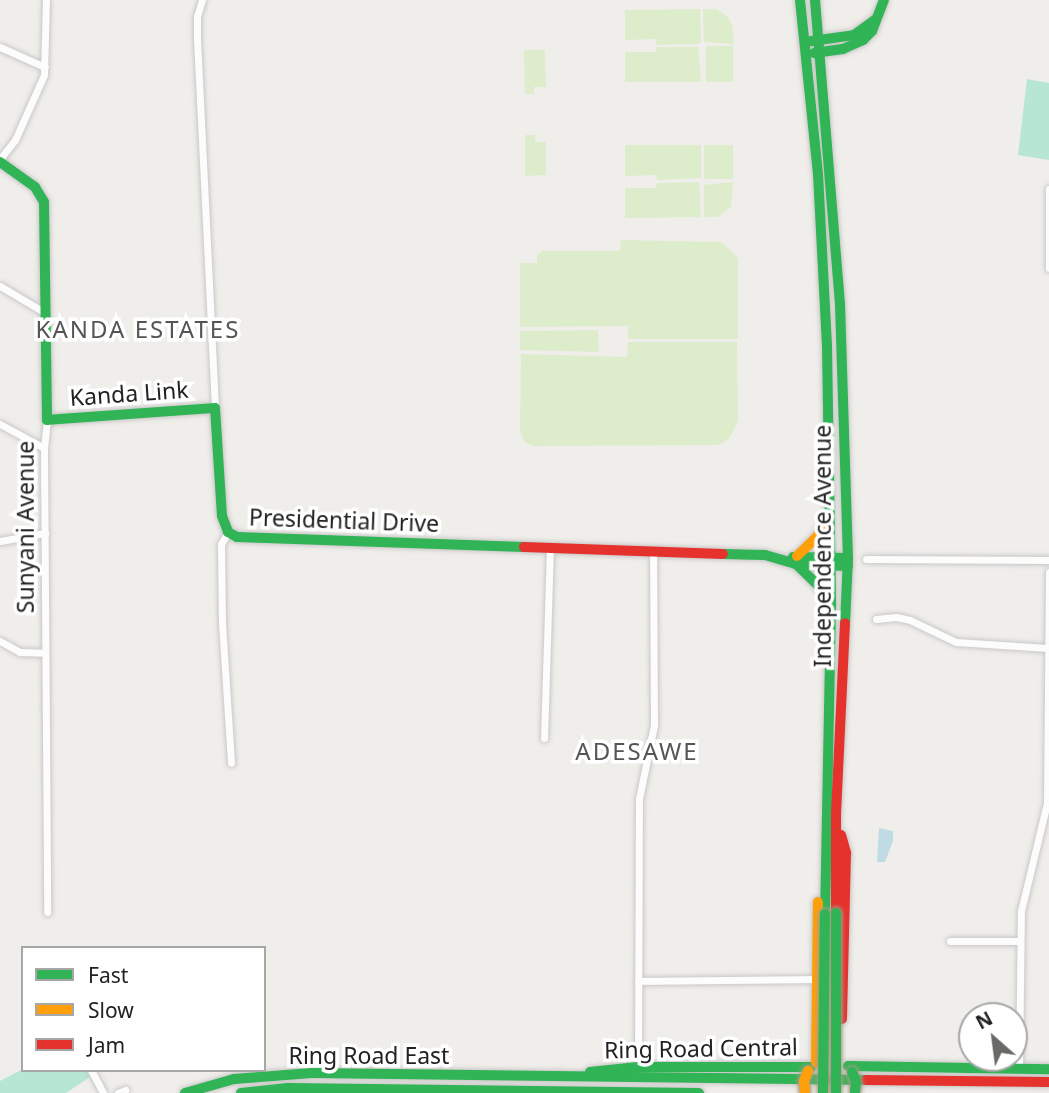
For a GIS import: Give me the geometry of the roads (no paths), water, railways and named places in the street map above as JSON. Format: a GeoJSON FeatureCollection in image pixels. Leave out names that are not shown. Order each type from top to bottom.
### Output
{"type":"FeatureCollection","features":[{"type":"Feature","properties":{"kind":"main road","name":"Independence Avenue"},"geometry":{"type":"LineString","coordinates":[[800,0],[818,174],[825,318],[832,815],[831,914],[823,1093]]}},
{"type":"Feature","properties":{"kind":"main road","name":"Independence Avenue"},"geometry":{"type":"LineString","coordinates":[[815,0],[841,304],[848,562],[832,815]]}},
{"type":"Feature","properties":{"kind":"main road"},"geometry":{"type":"LineString","coordinates":[[806,47],[821,53],[843,49],[863,40],[872,31],[884,0]]}},
{"type":"Feature","properties":{"kind":"main road"},"geometry":{"type":"LineString","coordinates":[[806,47],[820,40],[853,35],[876,19]]}},
{"type":"Feature","properties":{"kind":"main road","name":"Sunyani Avenue"},"geometry":{"type":"LineString","coordinates":[[0,161],[35,187],[44,202],[47,420]]}},
{"type":"Feature","properties":{"kind":"main road","name":"Kanda Link"},"geometry":{"type":"LineString","coordinates":[[47,420],[215,408]]}},
{"type":"Feature","properties":{"kind":"main road","name":"Presidential Drive"},"geometry":{"type":"LineString","coordinates":[[215,408],[222,516],[228,532],[243,539],[653,550],[848,562]]}},
{"type":"Feature","properties":{"kind":"main road"},"geometry":{"type":"LineString","coordinates":[[828,518],[817,537],[793,559],[818,585],[831,606]]}},
{"type":"Feature","properties":{"kind":"main road"},"geometry":{"type":"LineString","coordinates":[[805,1093],[804,1081],[811,1067],[817,979],[818,852],[832,815]]}},
{"type":"Feature","properties":{"kind":"main road"},"geometry":{"type":"LineString","coordinates":[[832,815],[846,853],[847,1066],[855,1093]]}},
{"type":"Feature","properties":{"kind":"main road","name":"Independence Avenue"},"geometry":{"type":"LineString","coordinates":[[831,914],[836,1093]]}},
{"type":"Feature","properties":{"kind":"main road","name":"Ring Road Central"},"geometry":{"type":"LineString","coordinates":[[556,1078],[638,1067],[811,1067],[824,1060],[847,1066]]}},
{"type":"Feature","properties":{"kind":"main road"},"geometry":{"type":"LineString","coordinates":[[847,1066],[958,1068]]}},
{"type":"Feature","properties":{"kind":"main road"},"geometry":{"type":"LineString","coordinates":[[1028,1069],[1049,1069]]}},
{"type":"Feature","properties":{"kind":"main road","name":"Ring Road East"},"geometry":{"type":"LineString","coordinates":[[185,1093],[234,1079],[287,1074],[556,1078]]}},
{"type":"Feature","properties":{"kind":"main road"},"geometry":{"type":"LineString","coordinates":[[398,1075],[398,1090]]}},
{"type":"Feature","properties":{"kind":"main road","name":"Ring Road Central"},"geometry":{"type":"LineString","coordinates":[[556,1078],[1049,1082]]}},
{"type":"Feature","properties":{"kind":"main road","name":"Ring Road Central"},"geometry":{"type":"LineString","coordinates":[[241,1093],[288,1088],[331,1091],[699,1093]]}},
{"type":"Feature","properties":{"kind":"street"},"geometry":{"type":"LineString","coordinates":[[0,161],[15,141],[33,106],[45,67],[46,0]]}},
{"type":"Feature","properties":{"kind":"street","name":"Presidential Drive"},"geometry":{"type":"LineString","coordinates":[[202,0],[197,16],[197,40],[215,408]]}},
{"type":"Feature","properties":{"kind":"street"},"geometry":{"type":"LineString","coordinates":[[0,47],[45,67]]}},
{"type":"Feature","properties":{"kind":"street"},"geometry":{"type":"LineString","coordinates":[[1049,189],[1049,268]]}},
{"type":"Feature","properties":{"kind":"street"},"geometry":{"type":"LineString","coordinates":[[0,286],[44,312]]}},
{"type":"Feature","properties":{"kind":"street","name":"Sunyani Avenue"},"geometry":{"type":"LineString","coordinates":[[47,420],[44,448],[47,912]]}},
{"type":"Feature","properties":{"kind":"street"},"geometry":{"type":"LineString","coordinates":[[0,424],[44,448]]}},
{"type":"Feature","properties":{"kind":"street"},"geometry":{"type":"LineString","coordinates":[[228,532],[221,544],[222,623],[231,763]]}},
{"type":"Feature","properties":{"kind":"street"},"geometry":{"type":"LineString","coordinates":[[0,541],[45,533]]}},
{"type":"Feature","properties":{"kind":"street"},"geometry":{"type":"LineString","coordinates":[[544,738],[550,548]]}},
{"type":"Feature","properties":{"kind":"street"},"geometry":{"type":"LineString","coordinates":[[638,1067],[639,799],[654,725],[653,550]]}},
{"type":"Feature","properties":{"kind":"street"},"geometry":{"type":"LineString","coordinates":[[866,559],[1049,560]]}},
{"type":"Feature","properties":{"kind":"street"},"geometry":{"type":"LineString","coordinates":[[1019,1002],[1019,941],[1024,892],[1048,803],[1049,572]]}},
{"type":"Feature","properties":{"kind":"street"},"geometry":{"type":"LineString","coordinates":[[876,619],[896,617],[910,620],[956,642],[1048,648]]}},
{"type":"Feature","properties":{"kind":"street"},"geometry":{"type":"LineString","coordinates":[[0,641],[20,652],[45,653]]}},
{"type":"Feature","properties":{"kind":"street"},"geometry":{"type":"LineString","coordinates":[[950,941],[1019,941]]}},
{"type":"Feature","properties":{"kind":"street"},"geometry":{"type":"LineString","coordinates":[[638,981],[817,979]]}},
{"type":"Feature","properties":{"kind":"street"},"geometry":{"type":"LineString","coordinates":[[92,1072],[103,1093]]}},
{"type":"Feature","properties":{"kind":"water"},"geometry":{"type":"Polygon","coordinates":[[[879,828],[893,831],[893,841],[885,862],[877,862],[879,828]]]}},
{"type":"Feature","properties":{"kind":"district","name":"KANDA ESTATES"},"geometry":{"type":"Point","coordinates":[138,329]}},
{"type":"Feature","properties":{"kind":"district","name":"ADESAWE"},"geometry":{"type":"Point","coordinates":[637,751]}}]}
